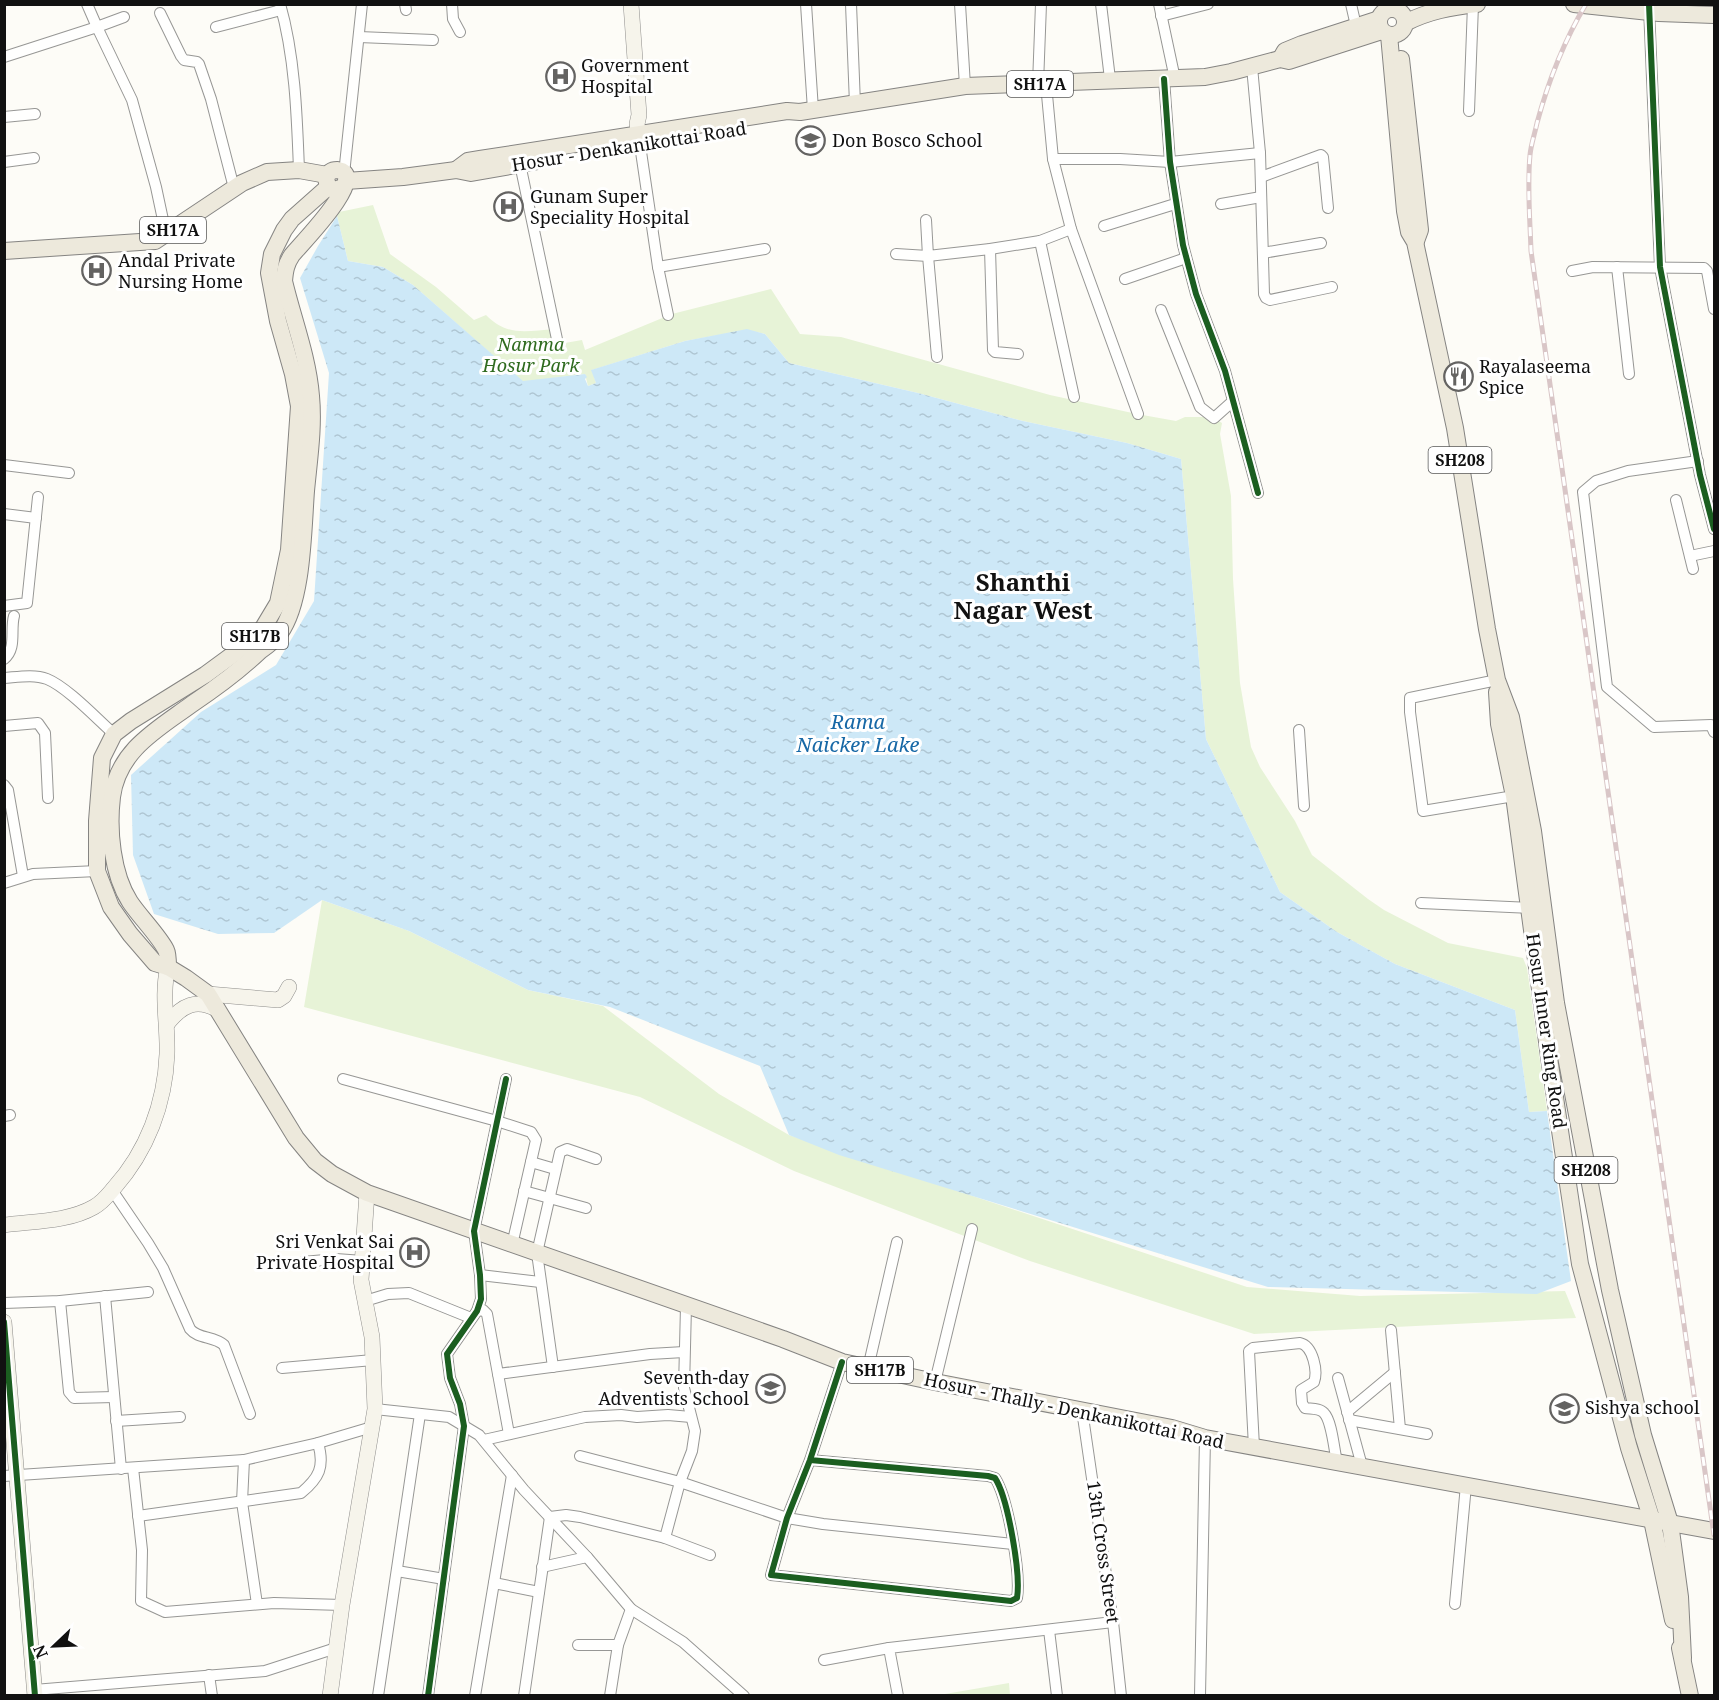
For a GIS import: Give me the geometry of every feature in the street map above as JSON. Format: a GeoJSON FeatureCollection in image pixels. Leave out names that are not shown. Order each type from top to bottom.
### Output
{"type":"FeatureCollection","features":[{"type":"Feature","properties":{"kind":"main road","name":"Hosur - Denkanikottai Road"},"geometry":{"type":"LineString","coordinates":[[456,170],[468,161],[638,134],[788,122],[806,111],[965,86],[1110,79],[1170,79],[1220,75],[1280,59],[1289,61],[1418,4]]}},
{"type":"Feature","properties":{"kind":"main road"},"geometry":{"type":"LineString","coordinates":[[1574,4],[1649,8],[1714,15]]}},
{"type":"Feature","properties":{"kind":"main road"},"geometry":{"type":"LineString","coordinates":[[1692,4],[1714,6]]}},
{"type":"Feature","properties":{"kind":"main road","name":"Hosur - Denkanikottai Road"},"geometry":{"type":"LineString","coordinates":[[1280,59],[1285,51],[1356,26],[1390,18],[1420,16],[1442,9],[1475,5]]}},
{"type":"Feature","properties":{"kind":"main road","name":"Hosur Inner Ring Road"},"geometry":{"type":"LineString","coordinates":[[1390,18],[1405,211],[1409,232],[1415,242],[1455,428],[1497,680],[1499,724],[1514,796],[1580,1264],[1629,1448],[1652,1520],[1690,1695]]}},
{"type":"Feature","properties":{"kind":"main road","name":"Hosur - Denkanikottai Road"},"geometry":{"type":"LineString","coordinates":[[4,251],[155,241],[242,183],[267,172],[299,170],[335,183],[456,170],[471,173],[520,164],[638,134]]}},
{"type":"Feature","properties":{"kind":"main road","name":"SH17B"},"geometry":{"type":"LineString","coordinates":[[168,967],[167,950],[139,914],[122,887],[115,862],[111,824],[112,796],[120,770],[135,747],[159,726],[190,706],[267,646],[280,633],[293,605],[300,561],[313,419],[311,393],[284,281],[285,267],[293,254],[335,207],[335,183]]}},
{"type":"Feature","properties":{"kind":"main road","name":"Hosur - Thally - Denkanikottai Road"},"geometry":{"type":"LineString","coordinates":[[335,183],[292,219],[272,254],[269,273],[299,406],[290,550],[278,603],[263,628],[235,653],[114,734],[102,758],[97,821],[97,871],[111,907],[155,963],[168,967],[208,994],[296,1138],[315,1161],[332,1174],[367,1193],[783,1339],[842,1362],[1172,1428],[1205,1438],[1714,1531]]}},
{"type":"Feature","properties":{"kind":"main road","name":"Hosur Inner Ring Road"},"geometry":{"type":"LineString","coordinates":[[1497,680],[1511,717],[1533,831],[1556,1004],[1619,1330],[1643,1435],[1670,1523],[1680,1597],[1683,1658]]}},
{"type":"Feature","properties":{"kind":"main road"},"geometry":{"type":"LineString","coordinates":[[1598,1335],[1619,1330]]}},
{"type":"Feature","properties":{"kind":"street"},"geometry":{"type":"LineString","coordinates":[[87,4],[132,100],[166,234]]}},
{"type":"Feature","properties":{"kind":"street"},"geometry":{"type":"LineString","coordinates":[[335,183],[359,37],[362,4]]}},
{"type":"Feature","properties":{"kind":"street"},"geometry":{"type":"LineString","coordinates":[[452,4],[453,19],[460,32]]}},
{"type":"Feature","properties":{"kind":"street"},"geometry":{"type":"LineString","coordinates":[[625,4],[631,114],[638,134],[658,267],[668,315]]}},
{"type":"Feature","properties":{"kind":"street"},"geometry":{"type":"LineString","coordinates":[[631,4],[639,115],[638,134]]}},
{"type":"Feature","properties":{"kind":"street"},"geometry":{"type":"LineString","coordinates":[[806,4],[806,111]]}},
{"type":"Feature","properties":{"kind":"street"},"geometry":{"type":"LineString","coordinates":[[851,4],[855,104]]}},
{"type":"Feature","properties":{"kind":"street"},"geometry":{"type":"LineString","coordinates":[[960,4],[965,86]]}},
{"type":"Feature","properties":{"kind":"street"},"geometry":{"type":"LineString","coordinates":[[1041,4],[1042,84],[1053,159],[1071,229],[1137,414]]}},
{"type":"Feature","properties":{"kind":"street"},"geometry":{"type":"LineString","coordinates":[[1101,4],[1110,79]]}},
{"type":"Feature","properties":{"kind":"street"},"geometry":{"type":"LineString","coordinates":[[1208,4],[1160,10],[1170,79],[1170,162],[1175,204],[1186,258],[1225,371],[1258,493]]}},
{"type":"Feature","properties":{"kind":"street"},"geometry":{"type":"LineString","coordinates":[[1351,4],[1356,26]]}},
{"type":"Feature","properties":{"kind":"street"},"geometry":{"type":"LineString","coordinates":[[1469,111],[1475,5]]}},
{"type":"Feature","properties":{"kind":"street"},"geometry":{"type":"LineString","coordinates":[[216,27],[280,7],[287,34],[297,116],[299,170]]}},
{"type":"Feature","properties":{"kind":"street"},"geometry":{"type":"LineString","coordinates":[[1649,8],[1660,267],[1714,529]]}},
{"type":"Feature","properties":{"kind":"street"},"geometry":{"type":"LineString","coordinates":[[160,13],[184,60],[199,64],[211,99],[234,188]]}},
{"type":"Feature","properties":{"kind":"street"},"geometry":{"type":"LineString","coordinates":[[4,57],[124,17]]}},
{"type":"Feature","properties":{"kind":"street"},"geometry":{"type":"LineString","coordinates":[[359,37],[433,40]]}},
{"type":"Feature","properties":{"kind":"street"},"geometry":{"type":"LineString","coordinates":[[1252,67],[1260,153],[1264,294],[1270,300],[1332,287]]}},
{"type":"Feature","properties":{"kind":"street"},"geometry":{"type":"LineString","coordinates":[[4,117],[35,114]]}},
{"type":"Feature","properties":{"kind":"street"},"geometry":{"type":"LineString","coordinates":[[1053,159],[1170,162],[1260,153]]}},
{"type":"Feature","properties":{"kind":"street"},"geometry":{"type":"LineString","coordinates":[[1261,177],[1321,155],[1328,208]]}},
{"type":"Feature","properties":{"kind":"street"},"geometry":{"type":"LineString","coordinates":[[4,162],[34,158]]}},
{"type":"Feature","properties":{"kind":"street"},"geometry":{"type":"LineString","coordinates":[[520,164],[558,344]]}},
{"type":"Feature","properties":{"kind":"street"},"geometry":{"type":"LineString","coordinates":[[1221,204],[1261,197]]}},
{"type":"Feature","properties":{"kind":"street"},"geometry":{"type":"LineString","coordinates":[[1104,226],[1175,204]]}},
{"type":"Feature","properties":{"kind":"street"},"geometry":{"type":"LineString","coordinates":[[926,220],[937,357]]}},
{"type":"Feature","properties":{"kind":"street"},"geometry":{"type":"LineString","coordinates":[[896,254],[928,256],[990,249],[1040,241],[1071,229]]}},
{"type":"Feature","properties":{"kind":"street"},"geometry":{"type":"LineString","coordinates":[[1040,241],[1074,397]]}},
{"type":"Feature","properties":{"kind":"street"},"geometry":{"type":"LineString","coordinates":[[1263,253],[1321,243]]}},
{"type":"Feature","properties":{"kind":"street"},"geometry":{"type":"LineString","coordinates":[[658,267],[765,249]]}},
{"type":"Feature","properties":{"kind":"street"},"geometry":{"type":"LineString","coordinates":[[990,249],[993,350],[1018,354]]}},
{"type":"Feature","properties":{"kind":"street"},"geometry":{"type":"LineString","coordinates":[[1125,279],[1186,258]]}},
{"type":"Feature","properties":{"kind":"street"},"geometry":{"type":"LineString","coordinates":[[1617,267],[1629,374]]}},
{"type":"Feature","properties":{"kind":"street"},"geometry":{"type":"LineString","coordinates":[[1572,271],[1580,268],[1617,267],[1704,268],[1707,271],[1714,309]]}},
{"type":"Feature","properties":{"kind":"street"},"geometry":{"type":"LineString","coordinates":[[1161,310],[1200,407],[1214,418],[1233,401]]}},
{"type":"Feature","properties":{"kind":"street"},"geometry":{"type":"LineString","coordinates":[[1698,460],[1628,471],[1596,481],[1583,492],[1607,687],[1654,727],[1711,725],[1714,732]]}},
{"type":"Feature","properties":{"kind":"street"},"geometry":{"type":"LineString","coordinates":[[4,465],[69,473]]}},
{"type":"Feature","properties":{"kind":"street"},"geometry":{"type":"LineString","coordinates":[[4,606],[27,603],[38,497]]}},
{"type":"Feature","properties":{"kind":"street"},"geometry":{"type":"LineString","coordinates":[[1676,500],[1693,569]]}},
{"type":"Feature","properties":{"kind":"street"},"geometry":{"type":"LineString","coordinates":[[4,514],[36,518]]}},
{"type":"Feature","properties":{"kind":"street"},"geometry":{"type":"LineString","coordinates":[[1690,556],[1714,551]]}},
{"type":"Feature","properties":{"kind":"street"},"geometry":{"type":"LineString","coordinates":[[14,616],[12,648],[4,661],[7,678],[31,676],[46,678],[58,685],[114,734]]}},
{"type":"Feature","properties":{"kind":"street"},"geometry":{"type":"LineString","coordinates":[[1497,680],[1410,698],[1423,811],[1514,796]]}},
{"type":"Feature","properties":{"kind":"street"},"geometry":{"type":"LineString","coordinates":[[4,726],[38,723],[42,727],[45,733],[48,798]]}},
{"type":"Feature","properties":{"kind":"street"},"geometry":{"type":"LineString","coordinates":[[1299,730],[1304,806]]}},
{"type":"Feature","properties":{"kind":"street"},"geometry":{"type":"LineString","coordinates":[[4,785],[8,790],[28,875]]}},
{"type":"Feature","properties":{"kind":"street"},"geometry":{"type":"LineString","coordinates":[[4,883],[28,875],[97,871]]}},
{"type":"Feature","properties":{"kind":"street"},"geometry":{"type":"LineString","coordinates":[[1421,903],[1529,908]]}},
{"type":"Feature","properties":{"kind":"street"},"geometry":{"type":"LineString","coordinates":[[4,1225],[66,1216],[95,1207],[128,1172],[142,1151],[165,1081],[167,1024],[165,988],[168,967]]}},
{"type":"Feature","properties":{"kind":"street"},"geometry":{"type":"LineString","coordinates":[[208,994],[279,1000],[289,987]]}},
{"type":"Feature","properties":{"kind":"street"},"geometry":{"type":"LineString","coordinates":[[167,1024],[180,1011],[196,1004],[207,1004],[218,1010]]}},
{"type":"Feature","properties":{"kind":"street"},"geometry":{"type":"LineString","coordinates":[[343,1079],[531,1132],[535,1136],[531,1162],[512,1245]]}},
{"type":"Feature","properties":{"kind":"street"},"geometry":{"type":"LineString","coordinates":[[428,1695],[464,1426],[460,1404],[450,1378],[447,1354],[474,1315],[481,1299],[474,1231],[506,1079]]}},
{"type":"Feature","properties":{"kind":"street"},"geometry":{"type":"LineString","coordinates":[[553,1367],[537,1253],[558,1154],[567,1149],[596,1159]]}},
{"type":"Feature","properties":{"kind":"street"},"geometry":{"type":"LineString","coordinates":[[531,1162],[555,1169]]}},
{"type":"Feature","properties":{"kind":"street"},"geometry":{"type":"LineString","coordinates":[[112,1190],[163,1268],[190,1329],[194,1334],[219,1341],[224,1345],[250,1414]]}},
{"type":"Feature","properties":{"kind":"street"},"geometry":{"type":"LineString","coordinates":[[524,1191],[586,1208]]}},
{"type":"Feature","properties":{"kind":"street"},"geometry":{"type":"LineString","coordinates":[[330,1695],[342,1605],[375,1409],[372,1337],[361,1280],[367,1193]]}},
{"type":"Feature","properties":{"kind":"street"},"geometry":{"type":"LineString","coordinates":[[935,1382],[972,1228]]}},
{"type":"Feature","properties":{"kind":"street"},"geometry":{"type":"LineString","coordinates":[[868,1368],[897,1242]]}},
{"type":"Feature","properties":{"kind":"street"},"geometry":{"type":"LineString","coordinates":[[303,1262],[336,1259],[363,1261]]}},
{"type":"Feature","properties":{"kind":"street"},"geometry":{"type":"LineString","coordinates":[[480,1275],[540,1282]]}},
{"type":"Feature","properties":{"kind":"street"},"geometry":{"type":"LineString","coordinates":[[4,1303],[60,1301],[148,1292]]}},
{"type":"Feature","properties":{"kind":"street"},"geometry":{"type":"LineString","coordinates":[[365,1301],[388,1294],[409,1293],[474,1315],[483,1310],[488,1314],[509,1434]]}},
{"type":"Feature","properties":{"kind":"street"},"geometry":{"type":"LineString","coordinates":[[105,1296],[121,1469]]}},
{"type":"Feature","properties":{"kind":"street"},"geometry":{"type":"LineString","coordinates":[[60,1301],[69,1392],[74,1398],[114,1398]]}},
{"type":"Feature","properties":{"kind":"street"},"geometry":{"type":"LineString","coordinates":[[665,1538],[695,1431],[684,1388],[686,1306]]}},
{"type":"Feature","properties":{"kind":"street"},"geometry":{"type":"LineString","coordinates":[[4,1322],[11,1475],[34,1693],[265,1671],[336,1648]]}},
{"type":"Feature","properties":{"kind":"street"},"geometry":{"type":"LineString","coordinates":[[1391,1330],[1400,1429]]}},
{"type":"Feature","properties":{"kind":"street"},"geometry":{"type":"LineString","coordinates":[[1254,1447],[1249,1351],[1253,1348],[1300,1343],[1310,1349],[1316,1377],[1314,1382],[1301,1390],[1302,1404],[1305,1408],[1319,1410],[1326,1414],[1337,1462]]}},
{"type":"Feature","properties":{"kind":"street"},"geometry":{"type":"LineString","coordinates":[[498,1374],[650,1354],[684,1352]]}},
{"type":"Feature","properties":{"kind":"street"},"geometry":{"type":"LineString","coordinates":[[282,1368],[373,1360]]}},
{"type":"Feature","properties":{"kind":"street"},"geometry":{"type":"LineString","coordinates":[[810,1460],[995,1478],[1003,1496],[1013,1544],[1017,1593],[1015,1600],[771,1575],[787,1518],[810,1460],[842,1362]]}},
{"type":"Feature","properties":{"kind":"street"},"geometry":{"type":"LineString","coordinates":[[1348,1416],[1395,1372]]}},
{"type":"Feature","properties":{"kind":"street"},"geometry":{"type":"LineString","coordinates":[[1338,1378],[1362,1466]]}},
{"type":"Feature","properties":{"kind":"street"},"geometry":{"type":"LineString","coordinates":[[375,1409],[448,1417],[479,1435],[631,1610],[683,1642],[738,1693]]}},
{"type":"Feature","properties":{"kind":"street","name":"13th Cross Street"},"geometry":{"type":"LineString","coordinates":[[1082,1410],[1113,1622],[1121,1695]]}},
{"type":"Feature","properties":{"kind":"street"},"geometry":{"type":"LineString","coordinates":[[378,1695],[420,1414]]}},
{"type":"Feature","properties":{"kind":"street"},"geometry":{"type":"LineString","coordinates":[[484,1440],[585,1417],[669,1415],[691,1417]]}},
{"type":"Feature","properties":{"kind":"street"},"geometry":{"type":"LineString","coordinates":[[1348,1416],[1426,1434]]}},
{"type":"Feature","properties":{"kind":"street"},"geometry":{"type":"LineString","coordinates":[[116,1421],[180,1417]]}},
{"type":"Feature","properties":{"kind":"street"},"geometry":{"type":"LineString","coordinates":[[11,1475],[244,1460],[318,1443],[372,1427]]}},
{"type":"Feature","properties":{"kind":"street"},"geometry":{"type":"LineString","coordinates":[[1200,1695],[1205,1438]]}},
{"type":"Feature","properties":{"kind":"street"},"geometry":{"type":"LineString","coordinates":[[138,1516],[301,1493],[314,1482],[319,1470],[322,1458],[318,1443]]}},
{"type":"Feature","properties":{"kind":"street"},"geometry":{"type":"LineString","coordinates":[[580,1456],[680,1482],[787,1518],[823,1524],[1013,1544]]}},
{"type":"Feature","properties":{"kind":"street"},"geometry":{"type":"LineString","coordinates":[[244,1460],[243,1502],[257,1604]]}},
{"type":"Feature","properties":{"kind":"street"},"geometry":{"type":"LineString","coordinates":[[133,1468],[142,1550],[141,1601],[165,1612],[274,1602],[342,1605]]}},
{"type":"Feature","properties":{"kind":"street"},"geometry":{"type":"LineString","coordinates":[[475,1695],[512,1475]]}},
{"type":"Feature","properties":{"kind":"street"},"geometry":{"type":"LineString","coordinates":[[1455,1605],[1466,1485]]}},
{"type":"Feature","properties":{"kind":"street"},"geometry":{"type":"LineString","coordinates":[[550,1517],[566,1515],[665,1538],[710,1555]]}},
{"type":"Feature","properties":{"kind":"street"},"geometry":{"type":"LineString","coordinates":[[524,1695],[550,1517]]}},
{"type":"Feature","properties":{"kind":"street"},"geometry":{"type":"LineString","coordinates":[[542,1567],[587,1557]]}},
{"type":"Feature","properties":{"kind":"street"},"geometry":{"type":"LineString","coordinates":[[396,1571],[444,1579]]}},
{"type":"Feature","properties":{"kind":"street"},"geometry":{"type":"LineString","coordinates":[[494,1583],[539,1592]]}},
{"type":"Feature","properties":{"kind":"street"},"geometry":{"type":"LineString","coordinates":[[610,1695],[618,1645],[631,1610]]}},
{"type":"Feature","properties":{"kind":"street"},"geometry":{"type":"LineString","coordinates":[[824,1660],[889,1648],[1113,1622]]}},
{"type":"Feature","properties":{"kind":"street"},"geometry":{"type":"LineString","coordinates":[[1049,1630],[1057,1695]]}},
{"type":"Feature","properties":{"kind":"street"},"geometry":{"type":"LineString","coordinates":[[578,1645],[618,1645]]}},
{"type":"Feature","properties":{"kind":"street"},"geometry":{"type":"LineString","coordinates":[[889,1648],[898,1695]]}},
{"type":"Feature","properties":{"kind":"street"},"geometry":{"type":"LineString","coordinates":[[209,1676],[212,1695]]}},
{"type":"Feature","properties":{"kind":"green space","name":"Namma Hosur Park"},"geometry":{"type":"Polygon","coordinates":[[[373,205],[390,254],[436,287],[474,320],[486,315],[510,330],[555,329],[559,344],[582,340],[585,350],[672,314],[771,289],[800,334],[841,337],[1050,395],[1137,414],[1176,421],[1185,417],[1212,417],[1222,423],[1220,434],[1231,496],[1233,579],[1240,683],[1251,747],[1260,767],[1295,821],[1312,855],[1368,899],[1384,910],[1448,943],[1523,958],[1527,968],[1547,1111],[1529,1112],[1515,1010],[1395,964],[1337,932],[1280,892],[1206,739],[1181,459],[1127,443],[1023,421],[918,393],[789,363],[765,334],[747,330],[685,341],[592,370],[596,383],[588,386],[585,374],[523,382],[413,285],[383,267],[348,261],[337,216],[339,212],[373,205]]]}},
{"type":"Feature","properties":{"kind":"green space"},"geometry":{"type":"Polygon","coordinates":[[[322,900],[409,931],[528,990],[603,1006],[719,1094],[789,1135],[1247,1287],[1360,1296],[1565,1291],[1576,1318],[1254,1334],[1030,1261],[794,1171],[640,1097],[304,1007],[322,900]]]}},
{"type":"Feature","properties":{"kind":"green space"},"geometry":{"type":"Polygon","coordinates":[[[1009,1683],[1010,1695],[945,1696],[945,1694],[1009,1683]]]}},
{"type":"Feature","properties":{"kind":"water","name":"Rama Naicker Lake"},"geometry":{"type":"Polygon","coordinates":[[[337,216],[348,261],[383,267],[413,285],[523,381],[585,374],[588,386],[596,383],[591,370],[685,341],[747,329],[765,334],[789,363],[918,393],[1023,421],[1127,443],[1181,459],[1206,739],[1280,892],[1337,932],[1395,964],[1515,1010],[1529,1112],[1547,1111],[1571,1281],[1537,1294],[1268,1287],[839,1155],[789,1135],[760,1066],[610,1007],[528,990],[409,931],[322,900],[274,933],[218,934],[154,914],[133,855],[131,775],[201,712],[276,665],[314,601],[329,373],[300,278],[337,216]]]}},
{"type":"Feature","properties":{"kind":"railway"},"geometry":{"type":"LineString","coordinates":[[1586,4],[1557,62],[1532,143],[1529,179],[1531,251],[1714,1535]]}},
{"type":"Feature","properties":{"kind":"cycle path"},"geometry":{"type":"LineString","coordinates":[[1649,4],[1660,267],[1700,475],[1714,529]]}},
{"type":"Feature","properties":{"kind":"cycle path"},"geometry":{"type":"LineString","coordinates":[[1164,79],[1170,162],[1183,245],[1196,294],[1225,371],[1258,493]]}},
{"type":"Feature","properties":{"kind":"cycle path"},"geometry":{"type":"LineString","coordinates":[[428,1696],[464,1426],[460,1404],[450,1378],[447,1354],[477,1311],[481,1299],[474,1231],[506,1079]]}},
{"type":"Feature","properties":{"kind":"cycle path"},"geometry":{"type":"LineString","coordinates":[[4,1322],[35,1696]]}},
{"type":"Feature","properties":{"kind":"cycle path"},"geometry":{"type":"LineString","coordinates":[[810,1460],[995,1478],[1009,1518],[1017,1572],[1017,1598],[1011,1601],[771,1575],[787,1518],[810,1460],[842,1362]]}},
{"type":"Feature","properties":{"kind":"place","name":"Government Hospital"},"geometry":{"type":"Point","coordinates":[560,76]}},
{"type":"Feature","properties":{"kind":"place","name":"Don Bosco School"},"geometry":{"type":"Point","coordinates":[811,141]}},
{"type":"Feature","properties":{"kind":"place","name":"Gunam Super Speciality Hospital"},"geometry":{"type":"Point","coordinates":[509,207]}},
{"type":"Feature","properties":{"kind":"place","name":"Andal Private Nursing Home"},"geometry":{"type":"Point","coordinates":[97,271]}},
{"type":"Feature","properties":{"kind":"place","name":"Rayalaseema Spice"},"geometry":{"type":"Point","coordinates":[1458,377]}},
{"type":"Feature","properties":{"kind":"place","name":"Sri Venkat Sai Private Hospital"},"geometry":{"type":"Point","coordinates":[415,1252]}},
{"type":"Feature","properties":{"kind":"place","name":"Seventh-day Adventists School"},"geometry":{"type":"Point","coordinates":[770,1388]}},
{"type":"Feature","properties":{"kind":"place","name":"Sishya school"},"geometry":{"type":"Point","coordinates":[1564,1408]}},
{"type":"Feature","properties":{"kind":"district","name":"Shanthi Nagar West"},"geometry":{"type":"Point","coordinates":[1023,597]}}]}
